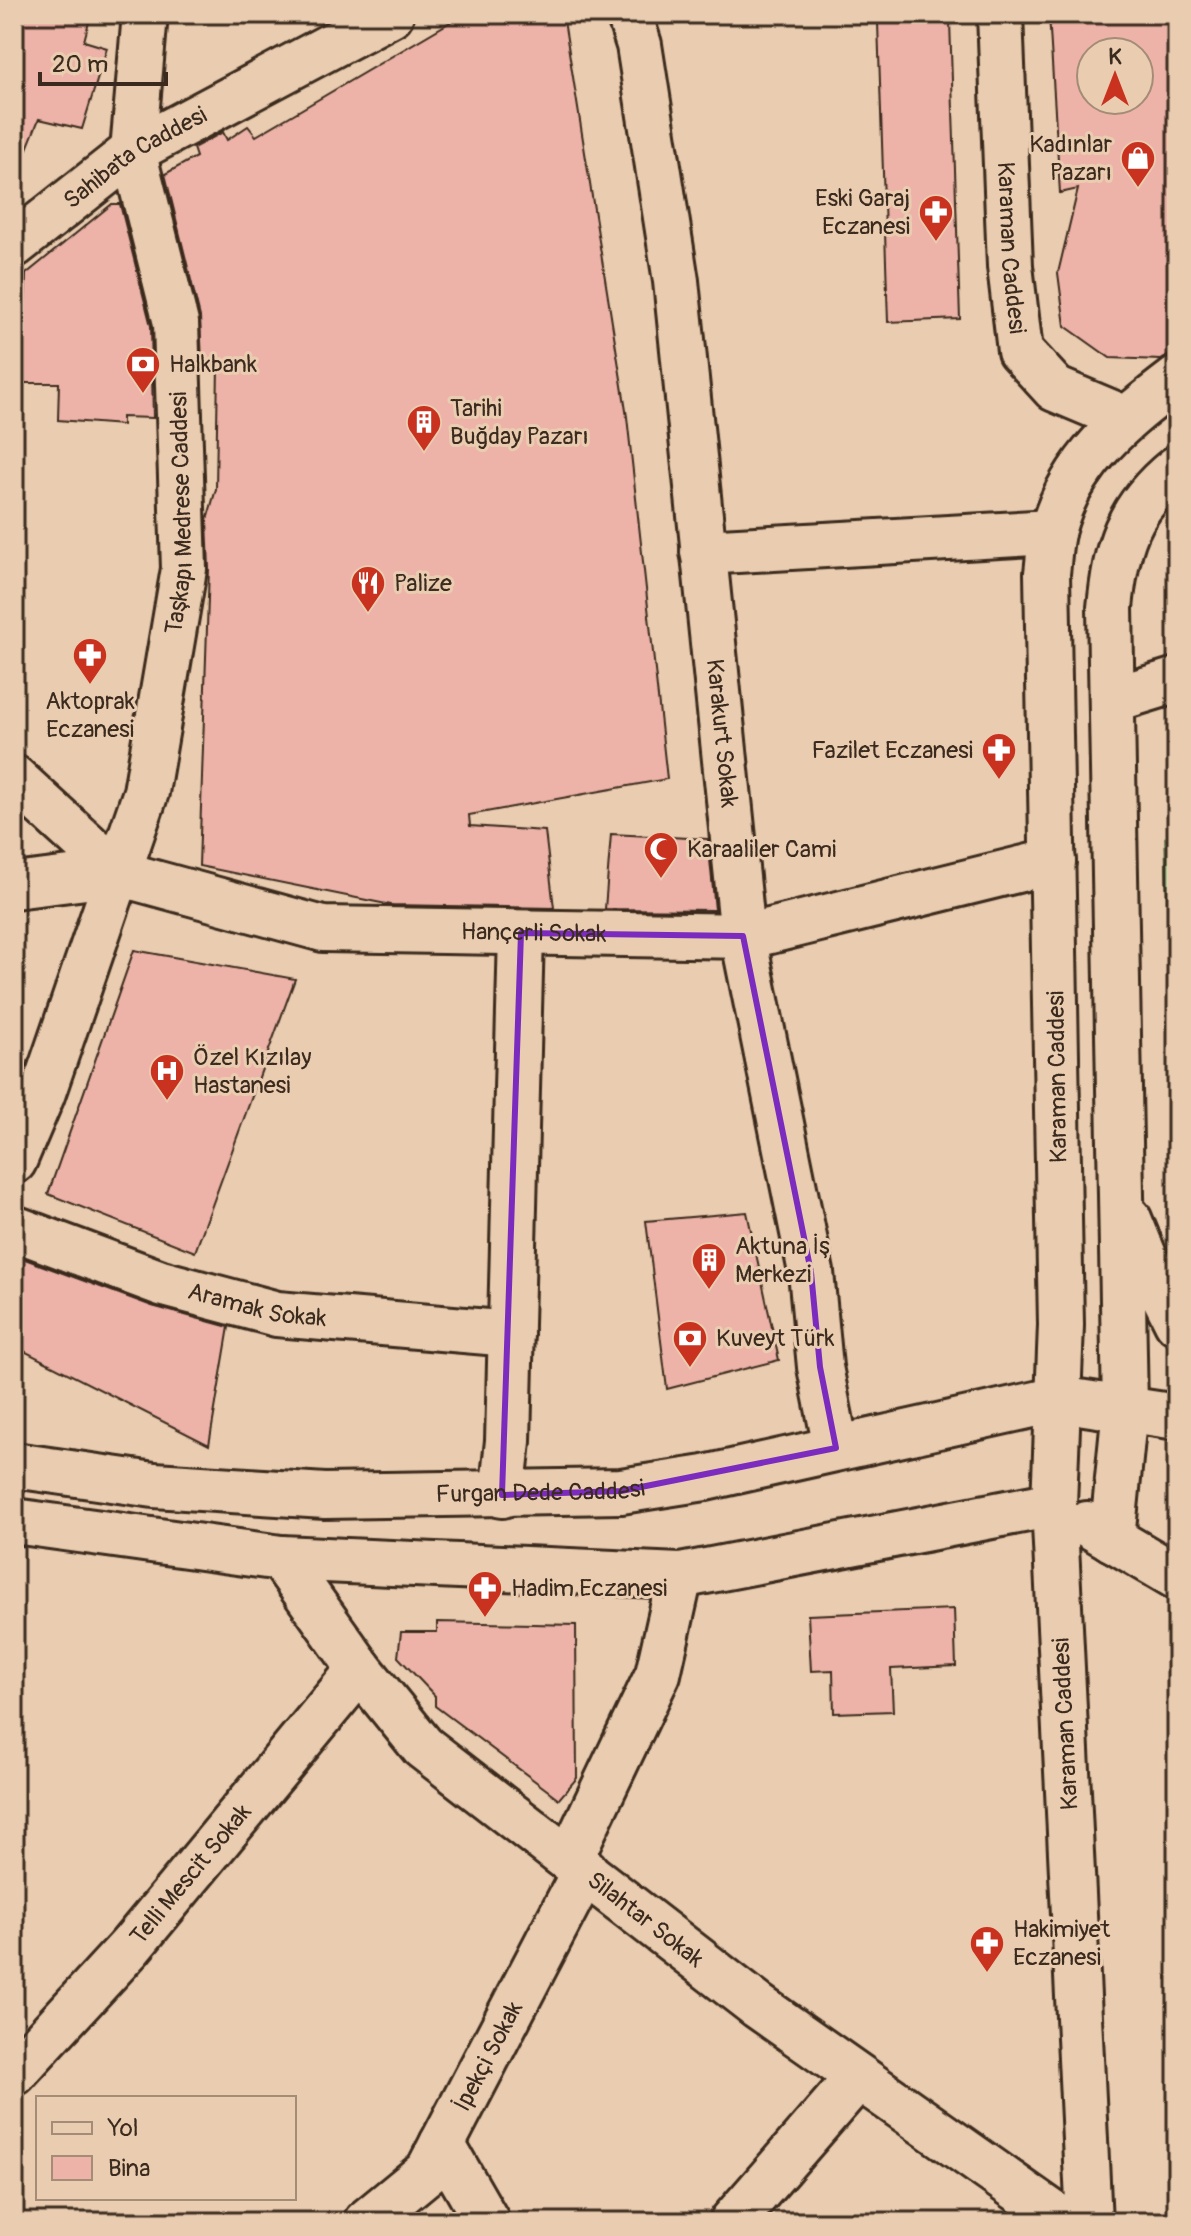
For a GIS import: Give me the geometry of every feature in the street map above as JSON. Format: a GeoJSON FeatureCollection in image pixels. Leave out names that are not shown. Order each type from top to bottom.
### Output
{"type":"FeatureCollection","features":[{"type":"Feature","properties":{"kind":"street","name":"Taşkapı Medrese Caddesi"},"geometry":{"type":"LineString","coordinates":[[14,1161],[42,1095],[146,792],[184,569],[176,323],[133,151],[145,14]]}},
{"type":"Feature","properties":{"kind":"street","name":"Sahibata Caddesi"},"geometry":{"type":"LineString","coordinates":[[14,245],[133,151],[391,14]]}},
{"type":"Feature","properties":{"kind":"street","name":"Karakurt Sokak"},"geometry":{"type":"LineString","coordinates":[[629,14],[639,45],[676,281],[743,936],[811,1272],[820,1367],[836,1448]]}},
{"type":"Feature","properties":{"kind":"street","name":"Karaman Caddesi"},"geometry":{"type":"LineString","coordinates":[[1000,14],[1010,266],[1020,351],[1055,389],[1124,418],[1075,476],[1052,532],[1047,573],[1061,1325],[1054,1504],[1089,2222]]}},
{"type":"Feature","properties":{"kind":"street"},"geometry":{"type":"LineString","coordinates":[[1124,418],[1177,379]]}},
{"type":"Feature","properties":{"kind":"street"},"geometry":{"type":"LineString","coordinates":[[1112,1539],[1125,1408],[1110,608],[1115,562],[1131,518],[1173,479]]}},
{"type":"Feature","properties":{"kind":"street"},"geometry":{"type":"LineString","coordinates":[[703,552],[1052,532]]}},
{"type":"Feature","properties":{"kind":"street"},"geometry":{"type":"LineString","coordinates":[[1112,700],[1177,680]]}},
{"type":"Feature","properties":{"kind":"street"},"geometry":{"type":"LineString","coordinates":[[14,778],[118,873]]}},
{"type":"Feature","properties":{"kind":"street","name":"Hançerli Sokak"},"geometry":{"type":"LineString","coordinates":[[14,886],[118,873],[323,929],[743,936],[1053,861]]}},
{"type":"Feature","properties":{"kind":"street"},"geometry":{"type":"LineString","coordinates":[[502,1495],[508,1441],[521,933]]}},
{"type":"Feature","properties":{"kind":"street"},"geometry":{"type":"LineString","coordinates":[[1120,1198],[1177,1322]]}},
{"type":"Feature","properties":{"kind":"street","name":"Aramak Sokak"},"geometry":{"type":"LineString","coordinates":[[14,1228],[161,1283],[277,1314],[511,1334]]}},
{"type":"Feature","properties":{"kind":"street"},"geometry":{"type":"LineString","coordinates":[[1059,1399],[1177,1417]]}},
{"type":"Feature","properties":{"kind":"street","name":"Furgan Dede Caddesi"},"geometry":{"type":"LineString","coordinates":[[14,1465],[154,1485],[325,1496],[621,1491],[705,1478],[1059,1399]]}},
{"type":"Feature","properties":{"kind":"street"},"geometry":{"type":"LineString","coordinates":[[14,1521],[281,1558],[680,1576],[1054,1504],[1177,1577]]}},
{"type":"Feature","properties":{"kind":"street","name":"Silahtar Sokak"},"geometry":{"type":"LineString","coordinates":[[281,1558],[360,1669],[423,1747],[758,2006],[858,2077],[1017,2209],[1065,2222]]}},
{"type":"Feature","properties":{"kind":"street","name":"İpekçi Sokak"},"geometry":{"type":"LineString","coordinates":[[366,2222],[428,2171],[442,2144],[577,1864],[658,1674],[680,1576]]}},
{"type":"Feature","properties":{"kind":"street","name":"Telli Mescit Sokak"},"geometry":{"type":"LineString","coordinates":[[14,2073],[130,1947],[360,1669]]}},
{"type":"Feature","properties":{"kind":"street"},"geometry":{"type":"LineString","coordinates":[[732,2222],[858,2077]]}},
{"type":"Feature","properties":{"kind":"street"},"geometry":{"type":"LineString","coordinates":[[442,2144],[487,2222]]}},
{"type":"Feature","properties":{"kind":"highlighted area"},"geometry":{"type":"Polygon","coordinates":[[[521,933],[743,936],[811,1272],[820,1367],[836,1448],[621,1491],[502,1495],[521,933]]]}},
{"type":"Feature","properties":{"kind":"green space"},"geometry":{"type":"Polygon","coordinates":[[[1165,837],[1177,858],[1177,1185],[1165,837]]]}},
{"type":"Feature","properties":{"kind":"building"},"geometry":{"type":"Polygon","coordinates":[[[14,14],[91,14],[84,41],[107,48],[82,129],[39,119],[16,176],[14,176],[14,14]]]}},
{"type":"Feature","properties":{"kind":"building","name":"Tarihi Buğday Pazarı"},"geometry":{"type":"Polygon","coordinates":[[[464,14],[563,14],[627,417],[667,779],[469,815],[470,826],[545,831],[554,908],[391,905],[199,866],[209,568],[207,520],[216,489],[218,365],[202,363],[200,317],[165,174],[196,157],[193,148],[223,132],[227,140],[248,126],[256,136],[464,14]]]}},
{"type":"Feature","properties":{"kind":"building","name":"Kadınlar Pazarı"},"geometry":{"type":"Polygon","coordinates":[[[1049,14],[1177,14],[1177,350],[1161,360],[1110,358],[1065,326],[1058,273],[1078,189],[1060,193],[1049,14]]]}},
{"type":"Feature","properties":{"kind":"building"},"geometry":{"type":"Polygon","coordinates":[[[950,21],[960,319],[888,322],[878,23],[950,21]]]}},
{"type":"Feature","properties":{"kind":"building"},"geometry":{"type":"Polygon","coordinates":[[[112,204],[120,204],[151,326],[153,418],[122,417],[122,425],[58,420],[59,383],[22,383],[26,274],[112,204]]]}},
{"type":"Feature","properties":{"kind":"building","name":"Karaaliler Cami"},"geometry":{"type":"Polygon","coordinates":[[[611,834],[708,839],[715,910],[605,909],[611,834]]]}},
{"type":"Feature","properties":{"kind":"building","name":"Özel Kızılay Hastanesi"},"geometry":{"type":"Polygon","coordinates":[[[134,950],[295,979],[195,1252],[48,1194],[134,950]]]}},
{"type":"Feature","properties":{"kind":"building","name":"Aktuna İş Merkezi"},"geometry":{"type":"Polygon","coordinates":[[[747,1212],[779,1360],[667,1389],[646,1221],[747,1212]]]}},
{"type":"Feature","properties":{"kind":"building"},"geometry":{"type":"Polygon","coordinates":[[[14,1255],[152,1306],[229,1327],[209,1445],[14,1346],[14,1255]]]}},
{"type":"Feature","properties":{"kind":"building"},"geometry":{"type":"Polygon","coordinates":[[[954,1609],[956,1666],[891,1669],[893,1711],[834,1713],[833,1670],[811,1671],[808,1615],[954,1609]]]}},
{"type":"Feature","properties":{"kind":"building"},"geometry":{"type":"Polygon","coordinates":[[[437,1622],[576,1625],[577,1778],[559,1799],[435,1706],[435,1696],[398,1657],[401,1632],[437,1632],[437,1622]]]}},
{"type":"Feature","properties":{"kind":"place","name":"Kadınlar Pazarı"},"geometry":{"type":"Point","coordinates":[1138,189]}},
{"type":"Feature","properties":{"kind":"place","name":"Eski Garaj Eczanesi"},"geometry":{"type":"Point","coordinates":[936,243]}},
{"type":"Feature","properties":{"kind":"place","name":"Halkbank"},"geometry":{"type":"Point","coordinates":[143,395]}},
{"type":"Feature","properties":{"kind":"place","name":"Tarihi Buğday Pazarı"},"geometry":{"type":"Point","coordinates":[424,453]}},
{"type":"Feature","properties":{"kind":"place","name":"Palize"},"geometry":{"type":"Point","coordinates":[368,614]}},
{"type":"Feature","properties":{"kind":"place","name":"Aktoprak Eczanesi"},"geometry":{"type":"Point","coordinates":[90,686]}},
{"type":"Feature","properties":{"kind":"place","name":"Fazilet Eczanesi"},"geometry":{"type":"Point","coordinates":[999,781]}},
{"type":"Feature","properties":{"kind":"place","name":"Karaaliler Cami"},"geometry":{"type":"Point","coordinates":[661,880]}},
{"type":"Feature","properties":{"kind":"place","name":"Özel Kızılay Hastanesi"},"geometry":{"type":"Point","coordinates":[167,1102]}},
{"type":"Feature","properties":{"kind":"place","name":"Aktuna İş Merkezi"},"geometry":{"type":"Point","coordinates":[709,1291]}},
{"type":"Feature","properties":{"kind":"place","name":"Kuveyt Türk"},"geometry":{"type":"Point","coordinates":[690,1369]}},
{"type":"Feature","properties":{"kind":"place","name":"Hadim Eczanesi"},"geometry":{"type":"Point","coordinates":[485,1619]}},
{"type":"Feature","properties":{"kind":"place","name":"Hakimiyet Eczanesi"},"geometry":{"type":"Point","coordinates":[987,1974]}}]}
